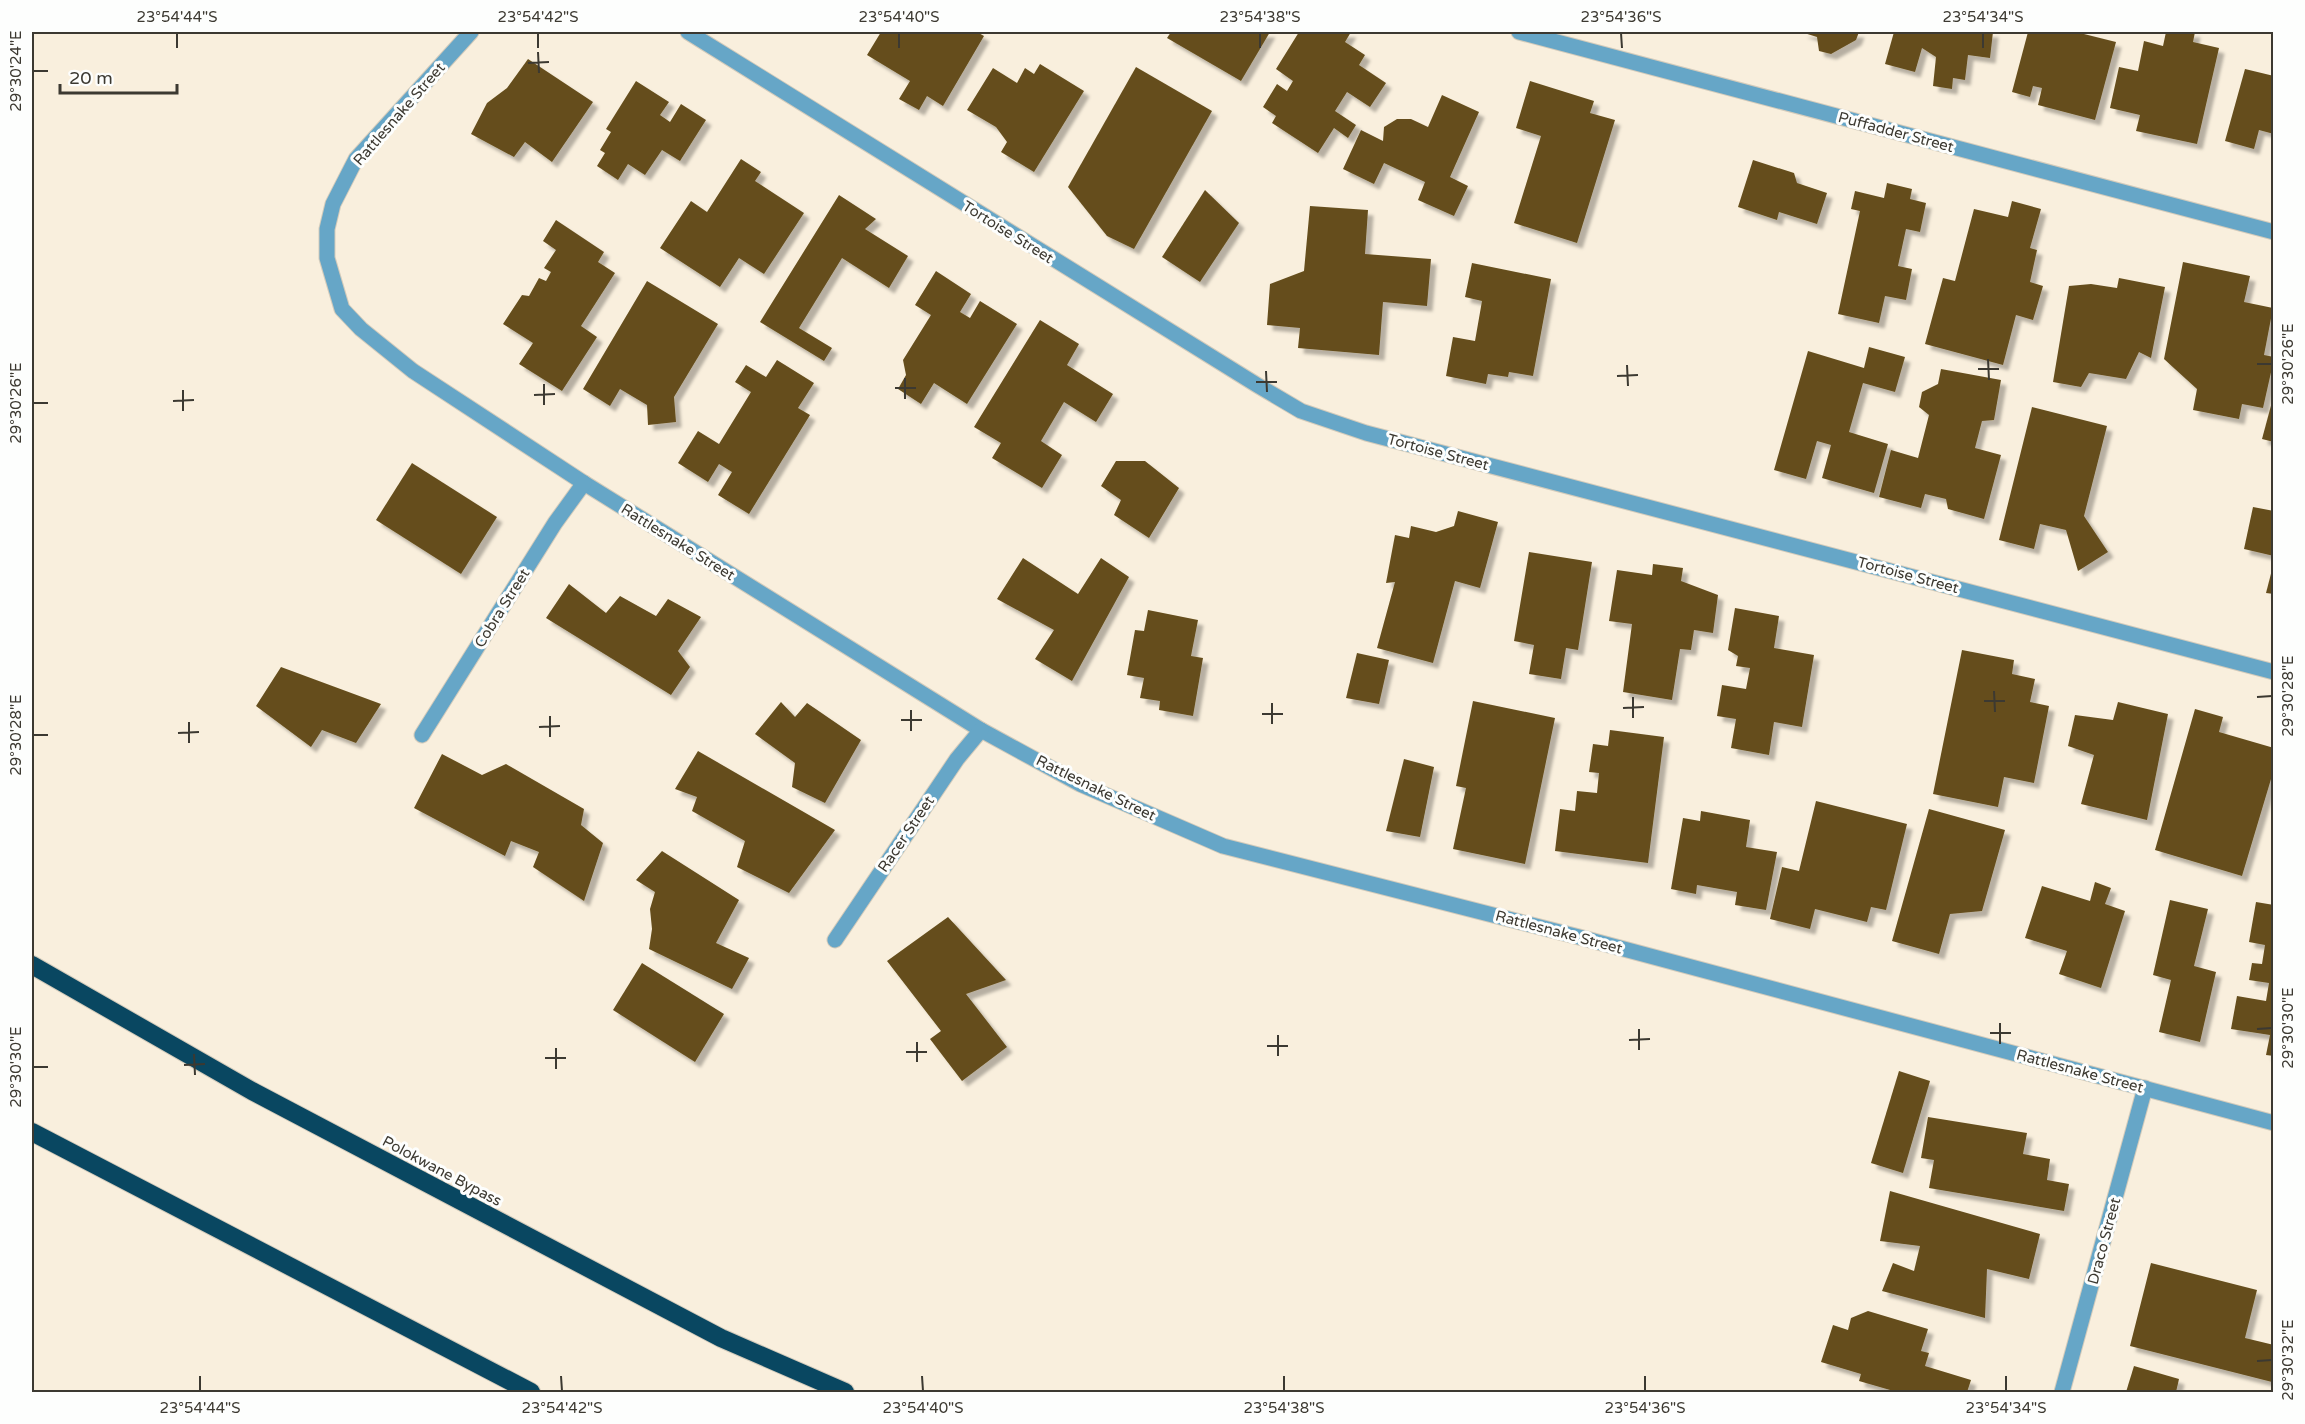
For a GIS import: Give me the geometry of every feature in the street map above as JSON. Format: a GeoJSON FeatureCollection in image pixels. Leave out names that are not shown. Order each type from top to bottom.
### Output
{"type":"FeatureCollection","features":[{"type":"Feature","properties":{"kind":"highway","name":"Polokwane Bypass"},"geometry":{"type":"LineString","coordinates":[[32,965],[252,1092],[721,1338],[845,1392]]}},
{"type":"Feature","properties":{"kind":"highway"},"geometry":{"type":"LineString","coordinates":[[32,1132],[531,1392]]}},
{"type":"Feature","properties":{"kind":"street","name":"Rattlesnake Street"},"geometry":{"type":"LineString","coordinates":[[471,32],[356,159],[333,204],[327,229],[327,258],[342,309],[361,329],[413,371],[584,483],[981,730],[1080,784],[1223,846],[1591,940],[2274,1123]]}},
{"type":"Feature","properties":{"kind":"street","name":"Tortoise Street"},"geometry":{"type":"LineString","coordinates":[[688,32],[1195,349],[1301,411],[1366,433],[2274,672]]}},
{"type":"Feature","properties":{"kind":"street","name":"Puffadder Street"},"geometry":{"type":"LineString","coordinates":[[1519,32],[2274,231]]}},
{"type":"Feature","properties":{"kind":"street","name":"Cobra Street"},"geometry":{"type":"LineString","coordinates":[[422,735],[555,523],[584,483]]}},
{"type":"Feature","properties":{"kind":"street","name":"Racer Street"},"geometry":{"type":"LineString","coordinates":[[835,940],[957,759],[981,730]]}},
{"type":"Feature","properties":{"kind":"street","name":"Draco Street"},"geometry":{"type":"LineString","coordinates":[[2062,1392],[2145,1088]]}},
{"type":"Feature","properties":{"kind":"building"},"geometry":{"type":"Polygon","coordinates":[[[881,32],[977,32],[984,36],[943,106],[927,96],[919,110],[899,99],[910,81],[867,55],[881,32]]]}},
{"type":"Feature","properties":{"kind":"building"},"geometry":{"type":"Polygon","coordinates":[[[1171,32],[1270,32],[1241,81],[1167,38],[1171,32]]]}},
{"type":"Feature","properties":{"kind":"building"},"geometry":{"type":"Polygon","coordinates":[[[1299,32],[1351,32],[1345,42],[1365,55],[1359,65],[1386,83],[1370,107],[1347,92],[1335,111],[1356,125],[1348,138],[1334,128],[1318,153],[1272,123],[1276,116],[1263,107],[1277,84],[1287,91],[1293,81],[1276,69],[1299,32]]]}},
{"type":"Feature","properties":{"kind":"building"},"geometry":{"type":"Polygon","coordinates":[[[1801,32],[1859,32],[1856,40],[1831,54],[1819,51],[1817,37],[1801,32]]]}},
{"type":"Feature","properties":{"kind":"building"},"geometry":{"type":"Polygon","coordinates":[[[1894,32],[1942,34],[1943,32],[1993,32],[1990,58],[1968,55],[1965,80],[1953,78],[1952,89],[1933,86],[1936,57],[1922,48],[1915,72],[1885,64],[1894,32]]]}},
{"type":"Feature","properties":{"kind":"building"},"geometry":{"type":"Polygon","coordinates":[[[2028,32],[2076,32],[2116,42],[2095,120],[2038,105],[2042,88],[2033,86],[2030,97],[2012,92],[2028,32]]]}},
{"type":"Feature","properties":{"kind":"building"},"geometry":{"type":"Polygon","coordinates":[[[2166,32],[2195,32],[2193,42],[2219,48],[2197,144],[2136,131],[2140,115],[2110,108],[2119,67],[2138,71],[2144,41],[2163,46],[2166,32]]]}},
{"type":"Feature","properties":{"kind":"building"},"geometry":{"type":"Polygon","coordinates":[[[528,59],[593,102],[552,162],[525,142],[514,157],[471,134],[487,103],[507,88],[528,59]]]}},
{"type":"Feature","properties":{"kind":"building"},"geometry":{"type":"Polygon","coordinates":[[[1040,64],[1084,91],[1034,172],[1001,152],[1007,142],[996,127],[967,110],[993,68],[1017,83],[1025,68],[1034,74],[1040,64]]]}},
{"type":"Feature","properties":{"kind":"building"},"geometry":{"type":"Polygon","coordinates":[[[1136,67],[1212,111],[1134,249],[1107,236],[1068,187],[1136,67]]]}},
{"type":"Feature","properties":{"kind":"building"},"geometry":{"type":"Polygon","coordinates":[[[2245,69],[2274,76],[2274,134],[2259,130],[2254,149],[2225,141],[2245,69]]]}},
{"type":"Feature","properties":{"kind":"building"},"geometry":{"type":"Polygon","coordinates":[[[636,81],[669,102],[660,115],[670,122],[681,104],[706,120],[680,161],[662,150],[645,175],[628,164],[618,180],[597,166],[605,153],[600,150],[611,132],[606,129],[636,81]]]}},
{"type":"Feature","properties":{"kind":"building"},"geometry":{"type":"Polygon","coordinates":[[[1530,81],[1594,101],[1590,113],[1615,120],[1577,243],[1514,223],[1541,136],[1516,128],[1530,81]]]}},
{"type":"Feature","properties":{"kind":"building"},"geometry":{"type":"Polygon","coordinates":[[[1442,95],[1479,112],[1450,177],[1468,186],[1454,216],[1418,200],[1425,182],[1384,163],[1374,184],[1343,169],[1361,130],[1383,141],[1384,127],[1397,119],[1411,119],[1428,127],[1442,95]]]}},
{"type":"Feature","properties":{"kind":"building"},"geometry":{"type":"Polygon","coordinates":[[[741,159],[761,172],[755,181],[804,213],[764,274],[739,258],[720,287],[660,248],[691,201],[707,212],[741,159]]]}},
{"type":"Feature","properties":{"kind":"building"},"geometry":{"type":"Polygon","coordinates":[[[1753,160],[1794,173],[1797,183],[1827,193],[1817,224],[1779,212],[1777,220],[1738,207],[1753,160]]]}},
{"type":"Feature","properties":{"kind":"building"},"geometry":{"type":"Polygon","coordinates":[[[1887,183],[1912,189],[1910,199],[1926,203],[1920,232],[1906,229],[1898,266],[1912,269],[1906,300],[1885,296],[1879,323],[1838,314],[1860,211],[1851,209],[1855,191],[1884,198],[1887,183]]]}},
{"type":"Feature","properties":{"kind":"building"},"geometry":{"type":"Polygon","coordinates":[[[1205,190],[1239,223],[1200,282],[1162,257],[1205,190]]]}},
{"type":"Feature","properties":{"kind":"building"},"geometry":{"type":"Polygon","coordinates":[[[839,195],[876,219],[865,229],[908,256],[889,288],[842,258],[799,328],[832,348],[824,361],[760,322],[839,195]]]}},
{"type":"Feature","properties":{"kind":"building"},"geometry":{"type":"Polygon","coordinates":[[[2012,201],[2041,209],[2030,248],[2037,250],[2030,282],[2043,286],[2033,320],[2016,315],[2003,365],[1925,344],[1943,278],[1955,281],[1974,209],[2008,217],[2012,201]]]}},
{"type":"Feature","properties":{"kind":"building"},"geometry":{"type":"Polygon","coordinates":[[[1310,206],[1368,210],[1365,254],[1431,259],[1427,306],[1383,302],[1379,355],[1298,348],[1300,328],[1267,325],[1270,284],[1304,271],[1310,206]]]}},
{"type":"Feature","properties":{"kind":"building"},"geometry":{"type":"Polygon","coordinates":[[[556,220],[604,252],[598,262],[615,273],[581,326],[597,337],[562,391],[519,364],[533,343],[503,324],[522,295],[529,296],[539,278],[546,281],[551,272],[544,268],[556,250],[543,241],[556,220]]]}},
{"type":"Feature","properties":{"kind":"building"},"geometry":{"type":"Polygon","coordinates":[[[2183,262],[2250,276],[2244,302],[2273,308],[2264,355],[2274,357],[2274,359],[2263,408],[2242,404],[2239,419],[2193,410],[2197,389],[2164,359],[2183,262]]]}},
{"type":"Feature","properties":{"kind":"building"},"geometry":{"type":"Polygon","coordinates":[[[1472,263],[1551,279],[1533,376],[1509,372],[1508,377],[1488,374],[1486,384],[1446,376],[1453,337],[1475,341],[1482,301],[1465,297],[1472,263]]]}},
{"type":"Feature","properties":{"kind":"building"},"geometry":{"type":"Polygon","coordinates":[[[936,271],[971,294],[960,312],[970,318],[980,301],[1017,324],[967,404],[934,383],[921,404],[898,389],[906,375],[903,360],[931,315],[915,305],[936,271]]]}},
{"type":"Feature","properties":{"kind":"building"},"geometry":{"type":"Polygon","coordinates":[[[2119,278],[2165,287],[2151,358],[2139,352],[2126,379],[2089,373],[2081,387],[2053,382],[2069,286],[2091,284],[2117,288],[2119,278]]]}},
{"type":"Feature","properties":{"kind":"building"},"geometry":{"type":"Polygon","coordinates":[[[647,281],[718,324],[674,397],[676,422],[648,425],[647,405],[620,389],[610,406],[583,389],[647,281]]]}},
{"type":"Feature","properties":{"kind":"building"},"geometry":{"type":"Polygon","coordinates":[[[1040,320],[1079,344],[1067,365],[1113,394],[1096,422],[1064,402],[1041,441],[1062,455],[1042,488],[992,458],[1001,443],[974,427],[1040,320]]]}},
{"type":"Feature","properties":{"kind":"building"},"geometry":{"type":"Polygon","coordinates":[[[1869,347],[1905,357],[1895,392],[1863,383],[1849,432],[1888,444],[1874,493],[1822,478],[1831,445],[1817,441],[1806,479],[1774,470],[1808,351],[1864,368],[1869,347]]]}},
{"type":"Feature","properties":{"kind":"building"},"geometry":{"type":"Polygon","coordinates":[[[777,360],[814,383],[798,408],[810,415],[749,514],[718,495],[732,472],[719,464],[708,482],[678,463],[698,431],[719,444],[751,392],[735,382],[746,365],[766,377],[777,360]]]}},
{"type":"Feature","properties":{"kind":"building"},"geometry":{"type":"Polygon","coordinates":[[[1941,369],[2001,380],[1994,420],[1982,421],[1975,448],[2001,455],[1984,519],[1948,509],[1946,499],[1925,494],[1921,508],[1879,497],[1891,450],[1918,458],[1929,415],[1919,407],[1922,392],[1938,384],[1941,369]]]}},
{"type":"Feature","properties":{"kind":"building"},"geometry":{"type":"Polygon","coordinates":[[[2274,398],[2274,442],[2262,439],[2274,398]]]}},
{"type":"Feature","properties":{"kind":"building"},"geometry":{"type":"Polygon","coordinates":[[[2032,407],[2107,426],[2084,516],[2108,552],[2078,571],[2066,530],[2040,524],[2034,549],[1999,540],[2032,407]]]}},
{"type":"Feature","properties":{"kind":"building"},"geometry":{"type":"Polygon","coordinates":[[[1116,461],[1145,461],[1179,488],[1149,538],[1114,515],[1121,500],[1101,486],[1116,461]]]}},
{"type":"Feature","properties":{"kind":"building"},"geometry":{"type":"Polygon","coordinates":[[[412,463],[497,517],[461,574],[376,520],[412,463]]]}},
{"type":"Feature","properties":{"kind":"building"},"geometry":{"type":"Polygon","coordinates":[[[2253,507],[2274,511],[2274,556],[2244,549],[2253,507]]]}},
{"type":"Feature","properties":{"kind":"building"},"geometry":{"type":"Polygon","coordinates":[[[1458,511],[1498,522],[1480,588],[1455,581],[1433,663],[1377,648],[1395,582],[1386,583],[1395,535],[1409,538],[1411,526],[1436,532],[1454,526],[1458,511]]]}},
{"type":"Feature","properties":{"kind":"building"},"geometry":{"type":"Polygon","coordinates":[[[1529,552],[1592,562],[1578,650],[1566,648],[1561,679],[1529,674],[1534,645],[1514,641],[1529,552]]]}},
{"type":"Feature","properties":{"kind":"building"},"geometry":{"type":"Polygon","coordinates":[[[1023,558],[1078,594],[1101,558],[1129,577],[1072,681],[1035,659],[1054,630],[997,599],[1023,558]]]}},
{"type":"Feature","properties":{"kind":"building"},"geometry":{"type":"Polygon","coordinates":[[[2274,562],[2274,594],[2266,593],[2274,562]]]}},
{"type":"Feature","properties":{"kind":"building"},"geometry":{"type":"Polygon","coordinates":[[[1653,564],[1683,568],[1681,581],[1718,595],[1713,633],[1694,630],[1691,650],[1680,649],[1672,700],[1623,692],[1632,624],[1609,621],[1617,570],[1652,575],[1653,564]]]}},
{"type":"Feature","properties":{"kind":"building"},"geometry":{"type":"Polygon","coordinates":[[[569,584],[606,613],[620,596],[656,616],[668,599],[701,617],[678,651],[690,667],[671,695],[546,618],[569,584]]]}},
{"type":"Feature","properties":{"kind":"building"},"geometry":{"type":"Polygon","coordinates":[[[1735,608],[1779,616],[1774,648],[1814,655],[1802,727],[1774,722],[1769,755],[1731,748],[1736,719],[1717,716],[1722,685],[1746,689],[1750,668],[1736,666],[1738,656],[1728,650],[1735,608]]]}},
{"type":"Feature","properties":{"kind":"building"},"geometry":{"type":"Polygon","coordinates":[[[1148,610],[1198,620],[1191,656],[1203,658],[1193,716],[1159,710],[1160,701],[1140,698],[1144,678],[1127,675],[1135,630],[1144,631],[1148,610]]]}},
{"type":"Feature","properties":{"kind":"building"},"geometry":{"type":"Polygon","coordinates":[[[1962,650],[2014,660],[2012,674],[2035,679],[2030,702],[2049,706],[2034,783],[2004,777],[1998,807],[1933,794],[1962,650]]]}},
{"type":"Feature","properties":{"kind":"building"},"geometry":{"type":"Polygon","coordinates":[[[1357,653],[1389,660],[1379,704],[1346,698],[1357,653]]]}},
{"type":"Feature","properties":{"kind":"building"},"geometry":{"type":"Polygon","coordinates":[[[281,667],[381,704],[356,743],[322,730],[311,747],[256,706],[281,667]]]}},
{"type":"Feature","properties":{"kind":"building"},"geometry":{"type":"Polygon","coordinates":[[[1473,701],[1555,718],[1525,864],[1453,849],[1466,788],[1456,786],[1473,701]]]}},
{"type":"Feature","properties":{"kind":"building"},"geometry":{"type":"Polygon","coordinates":[[[781,702],[795,717],[807,703],[861,740],[825,803],[792,787],[795,763],[755,734],[781,702]]]}},
{"type":"Feature","properties":{"kind":"building"},"geometry":{"type":"Polygon","coordinates":[[[2118,702],[2168,714],[2147,820],[2081,804],[2094,755],[2068,746],[2075,715],[2113,720],[2118,702]]]}},
{"type":"Feature","properties":{"kind":"building"},"geometry":{"type":"Polygon","coordinates":[[[2195,709],[2223,717],[2219,732],[2274,748],[2274,769],[2242,876],[2155,850],[2195,709]]]}},
{"type":"Feature","properties":{"kind":"building"},"geometry":{"type":"Polygon","coordinates":[[[1610,730],[1664,737],[1648,863],[1555,851],[1560,809],[1575,811],[1577,791],[1597,793],[1599,773],[1589,772],[1593,744],[1608,746],[1610,730]]]}},
{"type":"Feature","properties":{"kind":"building"},"geometry":{"type":"Polygon","coordinates":[[[698,751],[835,830],[789,893],[737,867],[745,841],[692,811],[697,797],[675,789],[698,751]]]}},
{"type":"Feature","properties":{"kind":"building"},"geometry":{"type":"Polygon","coordinates":[[[442,754],[482,775],[506,764],[584,809],[581,825],[603,843],[584,901],[533,867],[539,852],[511,841],[505,856],[414,808],[442,754]]]}},
{"type":"Feature","properties":{"kind":"building"},"geometry":{"type":"Polygon","coordinates":[[[1404,759],[1434,767],[1420,837],[1386,831],[1404,759]]]}},
{"type":"Feature","properties":{"kind":"building"},"geometry":{"type":"Polygon","coordinates":[[[1816,801],[1907,824],[1886,910],[1871,907],[1867,922],[1815,909],[1810,929],[1770,919],[1782,867],[1799,871],[1816,801]]]}},
{"type":"Feature","properties":{"kind":"building"},"geometry":{"type":"Polygon","coordinates":[[[1929,809],[2005,830],[1982,911],[1950,914],[1939,954],[1892,941],[1929,809]]]}},
{"type":"Feature","properties":{"kind":"building"},"geometry":{"type":"Polygon","coordinates":[[[1701,811],[1750,820],[1746,847],[1777,852],[1766,910],[1735,905],[1737,892],[1697,885],[1696,894],[1671,889],[1683,818],[1700,821],[1701,811]]]}},
{"type":"Feature","properties":{"kind":"building"},"geometry":{"type":"Polygon","coordinates":[[[662,851],[739,900],[716,943],[749,958],[732,989],[649,949],[652,929],[650,909],[655,892],[636,880],[662,851]]]}},
{"type":"Feature","properties":{"kind":"building"},"geometry":{"type":"Polygon","coordinates":[[[2095,882],[2111,888],[2105,904],[2125,911],[2101,988],[2059,974],[2067,951],[2025,938],[2042,886],[2090,901],[2095,882]]]}},
{"type":"Feature","properties":{"kind":"building"},"geometry":{"type":"Polygon","coordinates":[[[2170,900],[2208,909],[2194,966],[2216,972],[2200,1042],[2159,1032],[2171,980],[2153,975],[2170,900]]]}},
{"type":"Feature","properties":{"kind":"building"},"geometry":{"type":"Polygon","coordinates":[[[2256,902],[2274,905],[2274,1056],[2266,1055],[2270,1035],[2231,1029],[2237,996],[2266,1001],[2269,983],[2249,980],[2252,963],[2262,964],[2265,945],[2249,942],[2256,902]]]}},
{"type":"Feature","properties":{"kind":"building"},"geometry":{"type":"Polygon","coordinates":[[[948,917],[1006,980],[966,994],[1007,1047],[962,1081],[930,1039],[941,1031],[887,961],[948,917]]]}},
{"type":"Feature","properties":{"kind":"building"},"geometry":{"type":"Polygon","coordinates":[[[642,963],[724,1014],[695,1062],[613,1010],[642,963]]]}},
{"type":"Feature","properties":{"kind":"building"},"geometry":{"type":"Polygon","coordinates":[[[1899,1071],[1930,1081],[1903,1173],[1871,1163],[1899,1071]]]}},
{"type":"Feature","properties":{"kind":"building"},"geometry":{"type":"Polygon","coordinates":[[[1928,1117],[2027,1133],[2023,1154],[2050,1159],[2047,1180],[2069,1184],[2064,1211],[1929,1188],[1934,1160],[1921,1158],[1928,1117]]]}},
{"type":"Feature","properties":{"kind":"building"},"geometry":{"type":"Polygon","coordinates":[[[1890,1191],[2040,1234],[2029,1279],[1987,1269],[1985,1318],[1882,1291],[1893,1263],[1914,1271],[1920,1246],[1880,1241],[1890,1191]]]}},
{"type":"Feature","properties":{"kind":"building"},"geometry":{"type":"Polygon","coordinates":[[[2151,1263],[2257,1290],[2245,1338],[2274,1345],[2272,1382],[2130,1346],[2151,1263]]]}},
{"type":"Feature","properties":{"kind":"building"},"geometry":{"type":"Polygon","coordinates":[[[1868,1311],[1928,1329],[1921,1351],[1929,1353],[1925,1366],[1971,1380],[1967,1392],[1897,1392],[1859,1381],[1861,1374],[1821,1362],[1833,1325],[1848,1330],[1851,1318],[1868,1311]]]}},
{"type":"Feature","properties":{"kind":"building"},"geometry":{"type":"Polygon","coordinates":[[[2134,1366],[2179,1379],[2176,1392],[2126,1392],[2134,1366]]]}}]}
